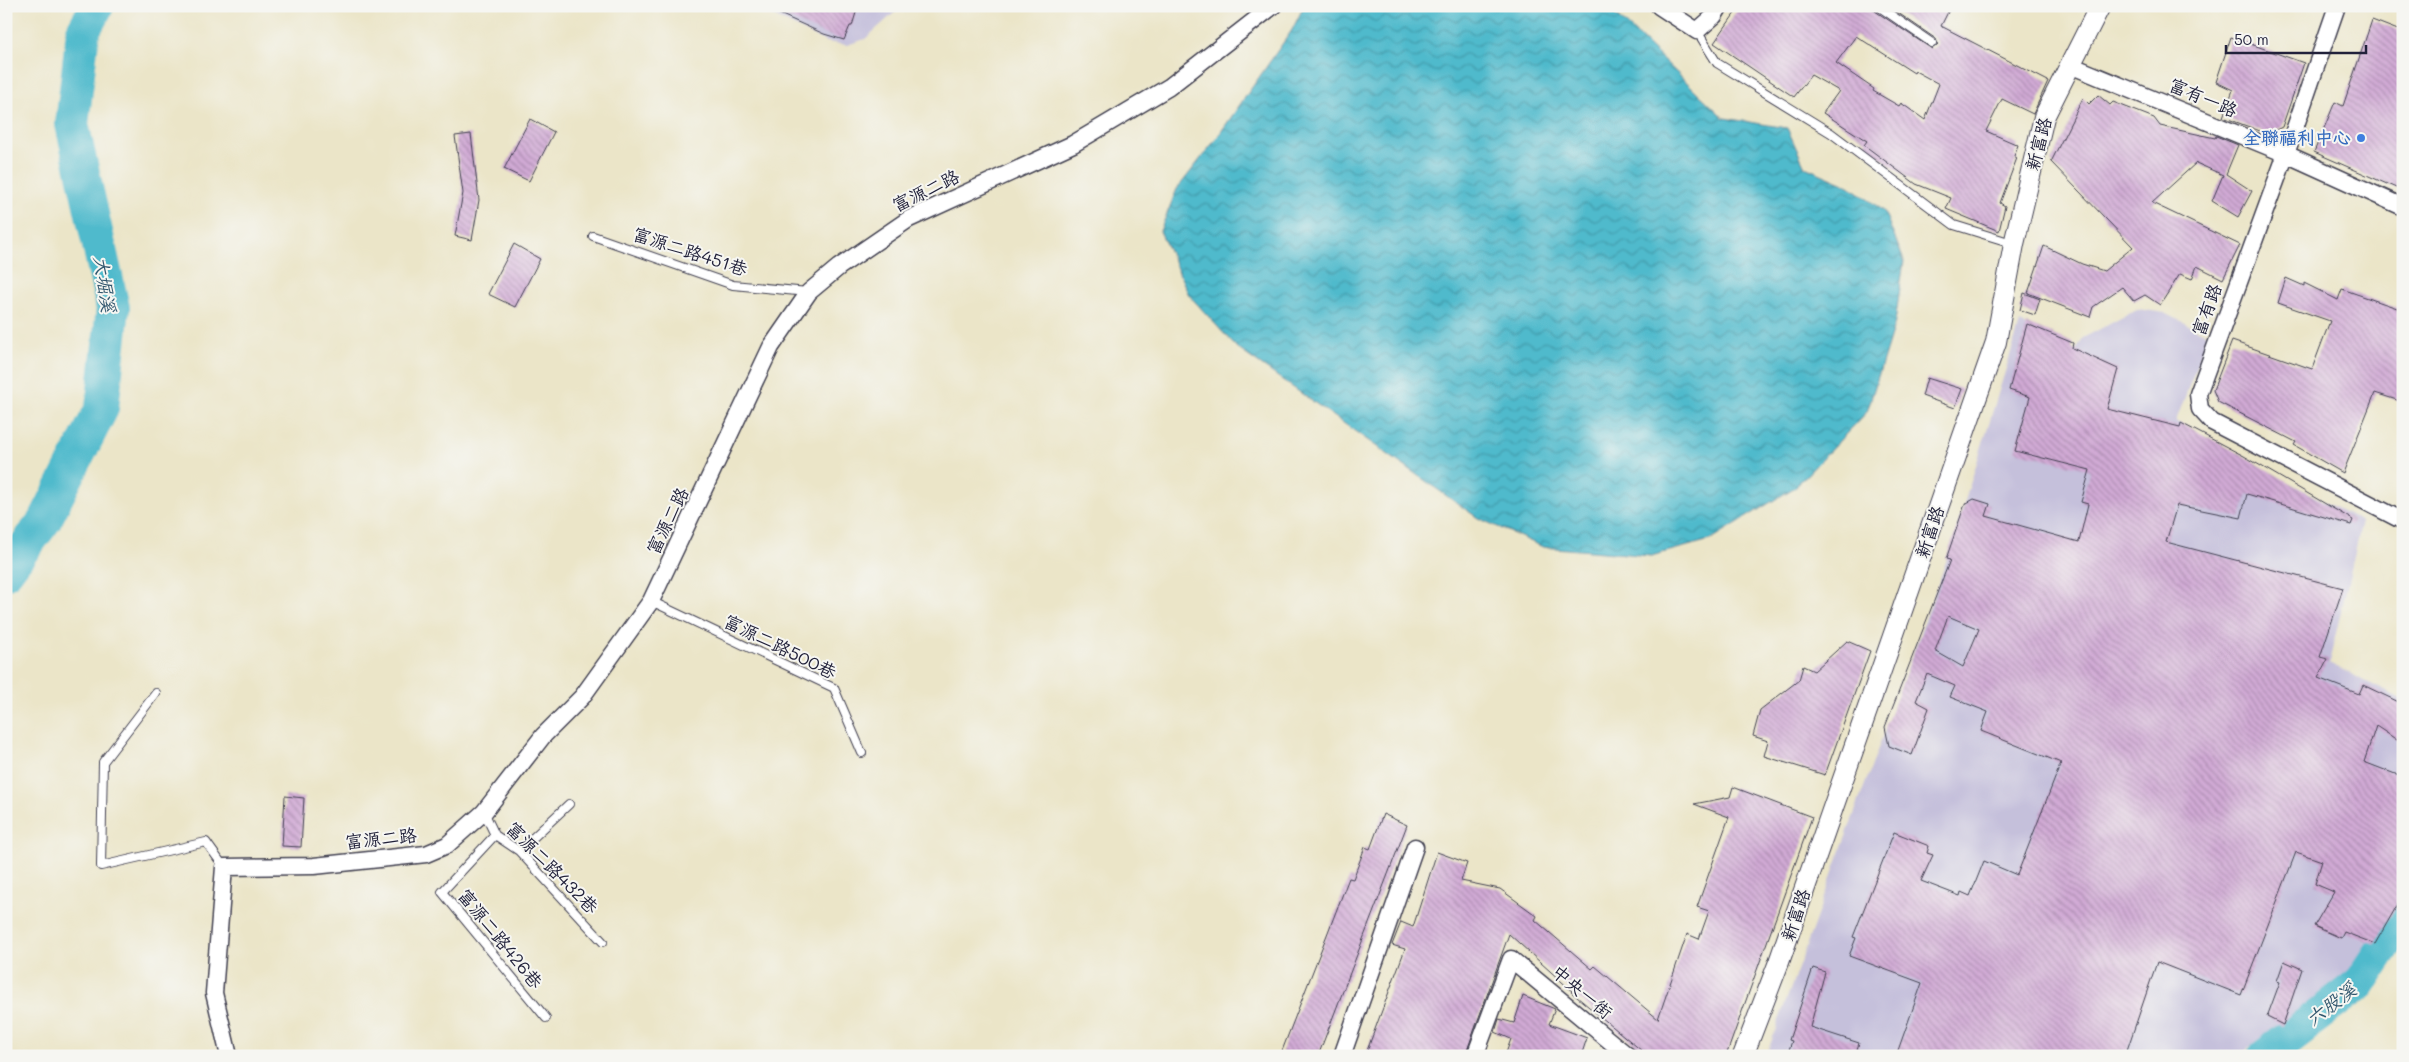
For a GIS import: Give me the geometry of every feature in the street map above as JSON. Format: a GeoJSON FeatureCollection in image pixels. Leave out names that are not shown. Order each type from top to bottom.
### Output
{"type":"FeatureCollection","features":[{"type":"Feature","properties":{"kind":"street","name":"富源二路"},"geometry":{"type":"LineString","coordinates":[[224,867],[314,866],[426,854],[447,845],[484,812],[543,736],[582,697],[651,601],[771,347],[809,292],[839,267],[909,218],[1073,144],[1169,87],[1273,6]]}},
{"type":"Feature","properties":{"kind":"street"},"geometry":{"type":"LineString","coordinates":[[1659,6],[1696,31],[1714,16],[1720,6]]}},
{"type":"Feature","properties":{"kind":"street","name":"新富路"},"geometry":{"type":"LineString","coordinates":[[1743,1056],[1780,962],[1996,342],[2014,244],[2044,117],[2100,6]]}},
{"type":"Feature","properties":{"kind":"street","name":"富有路"},"geometry":{"type":"LineString","coordinates":[[2337,6],[2286,154],[2198,394],[2200,409],[2212,422],[2401,514]]}},
{"type":"Feature","properties":{"kind":"street","name":"富有一路"},"geometry":{"type":"LineString","coordinates":[[2070,65],[2286,154],[2403,207]]}},
{"type":"Feature","properties":{"kind":"street"},"geometry":{"type":"LineString","coordinates":[[1342,1056],[1415,847]]}},
{"type":"Feature","properties":{"kind":"street"},"geometry":{"type":"LineString","coordinates":[[224,867],[214,993],[229,1056]]}},
{"type":"Feature","properties":{"kind":"street","name":"中央一街"},"geometry":{"type":"LineString","coordinates":[[1475,1056],[1511,959],[1613,1050],[1628,1056]]}},
{"type":"Feature","properties":{"kind":"lane"},"geometry":{"type":"LineString","coordinates":[[1878,6],[1932,43]]}},
{"type":"Feature","properties":{"kind":"lane"},"geometry":{"type":"LineString","coordinates":[[1696,31],[1717,63],[1831,133],[1954,225],[2014,244]]}},
{"type":"Feature","properties":{"kind":"lane","name":"富源二路451巷"},"geometry":{"type":"LineString","coordinates":[[593,236],[733,285],[809,292]]}},
{"type":"Feature","properties":{"kind":"lane","name":"富源二路500巷"},"geometry":{"type":"LineString","coordinates":[[651,601],[834,688],[862,753]]}},
{"type":"Feature","properties":{"kind":"lane"},"geometry":{"type":"LineString","coordinates":[[156,693],[103,762],[101,866],[206,842],[224,867]]}},
{"type":"Feature","properties":{"kind":"lane"},"geometry":{"type":"LineString","coordinates":[[519,851],[569,804]]}},
{"type":"Feature","properties":{"kind":"lane","name":"富源二路432巷"},"geometry":{"type":"LineString","coordinates":[[484,812],[495,835],[519,851],[604,942]]}},
{"type":"Feature","properties":{"kind":"lane","name":"富源二路426巷"},"geometry":{"type":"LineString","coordinates":[[495,835],[442,892],[546,1018]]}},
{"type":"Feature","properties":{"kind":"shaded area"},"geometry":{"type":"Polygon","coordinates":[[[754,6],[902,6],[865,39],[847,45],[826,42],[754,6]]]}},
{"type":"Feature","properties":{"kind":"shaded area"},"geometry":{"type":"Polygon","coordinates":[[[2138,309],[2165,313],[2208,335],[2176,421],[2362,522],[2329,663],[2403,700],[2403,905],[2360,973],[2302,1019],[2258,1040],[2239,1056],[1766,1056],[1946,562],[2020,323],[2076,350],[2083,338],[2138,309]]]}},
{"type":"Feature","properties":{"kind":"water"},"geometry":{"type":"Polygon","coordinates":[[[1304,6],[1604,6],[1627,25],[1724,118],[1787,128],[1805,167],[1849,186],[1884,211],[1904,261],[1895,322],[1867,412],[1795,487],[1710,540],[1651,556],[1543,547],[1478,518],[1237,348],[1189,295],[1160,231],[1177,189],[1216,139],[1292,30],[1304,6]]]}},
{"type":"Feature","properties":{"kind":"building"},"geometry":{"type":"Polygon","coordinates":[[[762,6],[858,6],[852,26],[850,26],[844,40],[824,34],[762,6]]]}},
{"type":"Feature","properties":{"kind":"building"},"geometry":{"type":"Polygon","coordinates":[[[1740,6],[1872,6],[1875,11],[1932,49],[1938,44],[1936,39],[1888,6],[1951,6],[1941,26],[2048,81],[2033,114],[2002,99],[1986,131],[2018,145],[2014,156],[2017,158],[2000,203],[2005,206],[1999,231],[1946,209],[1951,198],[1916,184],[1864,145],[1867,141],[1823,113],[1839,91],[1811,75],[1794,97],[1714,43],[1740,6]],[[1856,36],[1836,63],[1874,89],[1873,91],[1899,106],[1901,103],[1925,120],[1939,84],[1915,71],[1914,73],[1856,36]]]}},
{"type":"Feature","properties":{"kind":"building"},"geometry":{"type":"Polygon","coordinates":[[[2372,20],[2403,32],[2403,191],[2314,152],[2335,102],[2343,106],[2372,20]]]}},
{"type":"Feature","properties":{"kind":"building"},"geometry":{"type":"Polygon","coordinates":[[[2231,37],[2304,63],[2282,127],[2268,134],[2223,117],[2233,90],[2216,82],[2231,37]]]}},
{"type":"Feature","properties":{"kind":"building"},"geometry":{"type":"Polygon","coordinates":[[[2098,95],[2110,105],[2113,102],[2154,118],[2160,126],[2215,138],[2216,136],[2238,145],[2226,174],[2252,191],[2238,217],[2212,201],[2223,175],[2196,163],[2152,203],[2240,245],[2223,279],[2197,266],[2192,279],[2180,274],[2160,305],[2145,295],[2134,301],[2122,287],[2093,307],[2090,317],[2028,293],[2044,246],[2082,264],[2104,271],[2133,247],[2051,162],[2083,98],[2089,104],[2098,95]]]}},
{"type":"Feature","properties":{"kind":"building"},"geometry":{"type":"Polygon","coordinates":[[[530,119],[554,132],[529,181],[504,169],[530,119]]]}},
{"type":"Feature","properties":{"kind":"building"},"geometry":{"type":"Polygon","coordinates":[[[471,134],[479,200],[472,240],[455,236],[463,193],[455,136],[471,134]]]}},
{"type":"Feature","properties":{"kind":"building"},"geometry":{"type":"Polygon","coordinates":[[[514,244],[540,259],[515,307],[488,294],[514,244]]]}},
{"type":"Feature","properties":{"kind":"building"},"geometry":{"type":"Polygon","coordinates":[[[2286,278],[2304,286],[2304,283],[2338,300],[2342,289],[2403,310],[2403,402],[2375,393],[2343,473],[2294,445],[2296,442],[2218,402],[2213,390],[2232,341],[2312,369],[2330,321],[2278,303],[2286,278]]]}},
{"type":"Feature","properties":{"kind":"building"},"geometry":{"type":"Polygon","coordinates":[[[2024,293],[2040,299],[2035,315],[2020,310],[2024,293]]]}},
{"type":"Feature","properties":{"kind":"building"},"geometry":{"type":"Polygon","coordinates":[[[2027,324],[2073,343],[2072,348],[2118,369],[2107,409],[2180,427],[2181,423],[2244,456],[2353,520],[2351,525],[2247,494],[2241,518],[2177,505],[2166,542],[2343,588],[2320,657],[2328,659],[2318,678],[2359,694],[2363,685],[2403,704],[2403,744],[2376,726],[2364,762],[2403,777],[2403,895],[2375,944],[2344,932],[2341,938],[2314,926],[2334,892],[2315,884],[2322,861],[2296,852],[2241,995],[2157,962],[2125,1056],[1896,1056],[1922,983],[1849,956],[1856,938],[1853,937],[1894,832],[1929,846],[1927,853],[1933,855],[1921,881],[1960,896],[1961,892],[1970,896],[1984,861],[2017,875],[2061,763],[1981,731],[1988,712],[1950,697],[1955,686],[1927,674],[1916,701],[1929,708],[1912,755],[1889,746],[1885,727],[1950,560],[1946,559],[1965,504],[1974,499],[1990,504],[1986,516],[2079,542],[2088,504],[2081,502],[2090,470],[2015,451],[2030,397],[2009,390],[2027,324]],[[1948,616],[1935,651],[1963,667],[1979,629],[1948,616]]]}},
{"type":"Feature","properties":{"kind":"building"},"geometry":{"type":"Polygon","coordinates":[[[1927,378],[1962,389],[1955,408],[1922,396],[1927,378]]]}},
{"type":"Feature","properties":{"kind":"building"},"geometry":{"type":"Polygon","coordinates":[[[1847,641],[1870,651],[1825,775],[1764,756],[1768,741],[1753,736],[1760,710],[1799,680],[1803,666],[1814,671],[1847,641]]]}},
{"type":"Feature","properties":{"kind":"building"},"geometry":{"type":"Polygon","coordinates":[[[1733,787],[1812,817],[1726,1056],[1648,1056],[1571,992],[1509,934],[1465,1056],[1365,1056],[1405,949],[1392,945],[1401,922],[1413,927],[1437,852],[1467,863],[1461,881],[1500,889],[1537,916],[1535,920],[1592,969],[1595,966],[1658,1019],[1687,934],[1699,939],[1709,911],[1697,907],[1729,817],[1694,804],[1730,797],[1733,787]]]}},
{"type":"Feature","properties":{"kind":"building"},"geometry":{"type":"Polygon","coordinates":[[[285,796],[304,798],[301,847],[282,846],[285,796]]]}},
{"type":"Feature","properties":{"kind":"building"},"geometry":{"type":"Polygon","coordinates":[[[1383,814],[1407,825],[1318,1056],[1280,1056],[1349,878],[1353,879],[1365,847],[1370,849],[1383,814]]]}},
{"type":"Feature","properties":{"kind":"building"},"geometry":{"type":"Polygon","coordinates":[[[2284,961],[2302,969],[2283,1025],[2267,1017],[2280,982],[2277,981],[2284,961]]]}},
{"type":"Feature","properties":{"kind":"building"},"geometry":{"type":"Polygon","coordinates":[[[1813,968],[1825,972],[1810,1027],[1859,1043],[1855,1056],[1787,1056],[1792,1041],[1789,1040],[1813,968]]]}},
{"type":"Feature","properties":{"kind":"building"},"geometry":{"type":"Polygon","coordinates":[[[1523,996],[1555,1009],[1549,1024],[1587,1038],[1581,1056],[1505,1056],[1511,1039],[1495,1032],[1499,1019],[1514,1023],[1523,996]]]}},
{"type":"Feature","properties":{"kind":"waterway","name":"大堀溪"},"geometry":{"type":"LineString","coordinates":[[6,572],[45,520],[102,408],[113,308],[72,124],[83,31],[97,6]]}},
{"type":"Feature","properties":{"kind":"waterway","name":"六股溪"},"geometry":{"type":"LineString","coordinates":[[2265,1056],[2360,983],[2403,918]]}},
{"type":"Feature","properties":{"kind":"place","name":"全聯福利中心"},"geometry":{"type":"Point","coordinates":[2361,138]}}]}
